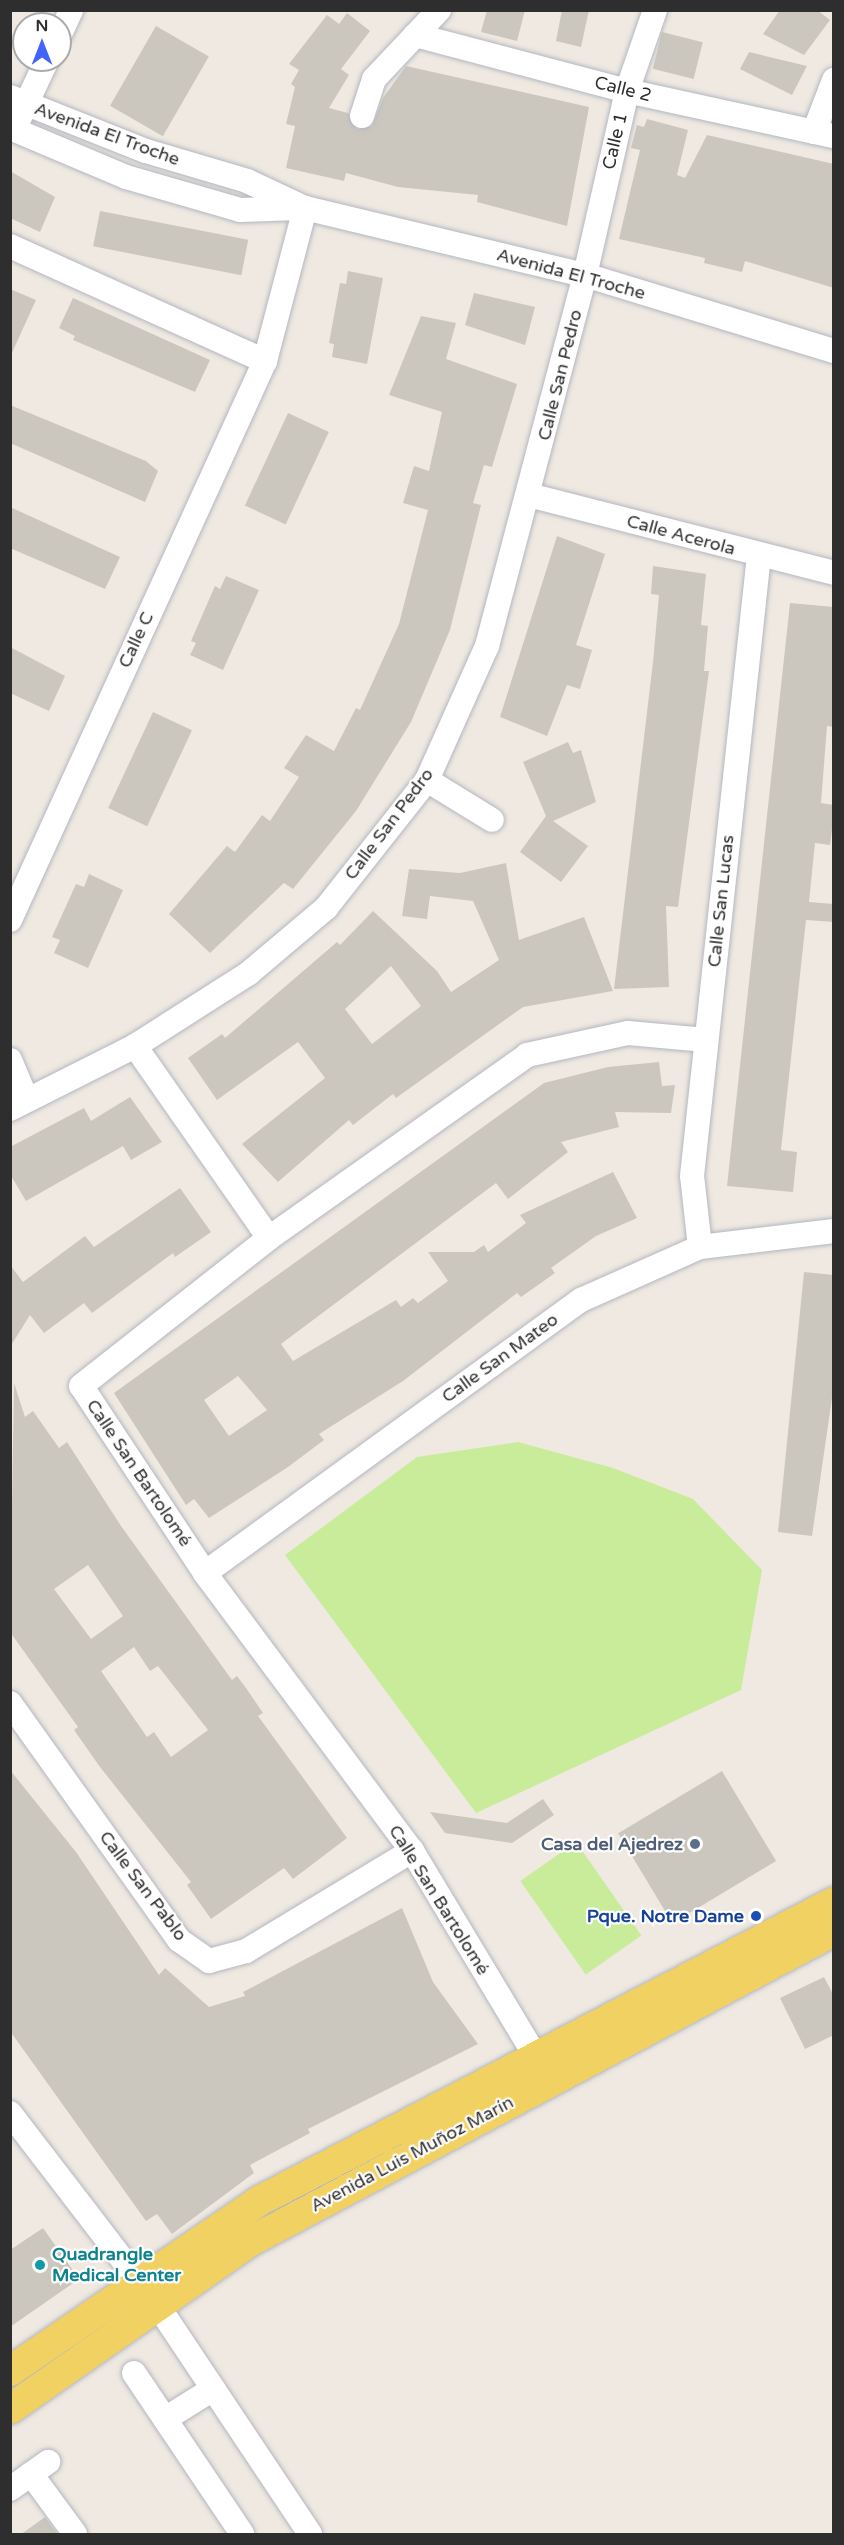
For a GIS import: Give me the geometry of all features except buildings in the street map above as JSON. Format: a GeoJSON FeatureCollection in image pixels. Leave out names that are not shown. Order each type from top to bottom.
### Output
{"type":"FeatureCollection","features":[{"type":"Feature","properties":{"kind":"main road","name":"Avenida Luis Muñoz Marín"},"geometry":{"type":"LineString","coordinates":[[10,2371],[139,2279],[259,2201],[834,1902]]}},
{"type":"Feature","properties":{"kind":"main road","name":"Avenida Luis Muñoz Marín"},"geometry":{"type":"LineString","coordinates":[[10,2409],[251,2241],[834,1931]]}},
{"type":"Feature","properties":{"kind":"street"},"geometry":{"type":"LineString","coordinates":[[362,116],[375,79],[439,10]]}},
{"type":"Feature","properties":{"kind":"street","name":"Calle 1"},"geometry":{"type":"LineString","coordinates":[[585,275],[627,91],[655,10]]}},
{"type":"Feature","properties":{"kind":"street","name":"Calle 2"},"geometry":{"type":"LineString","coordinates":[[415,35],[627,91],[824,134]]}},
{"type":"Feature","properties":{"kind":"street"},"geometry":{"type":"LineString","coordinates":[[12,129],[18,100],[38,72]]}},
{"type":"Feature","properties":{"kind":"street"},"geometry":{"type":"LineString","coordinates":[[824,134],[834,80]]}},
{"type":"Feature","properties":{"kind":"street","name":"Avenida El Troche"},"geometry":{"type":"LineString","coordinates":[[18,100],[146,151],[247,181],[305,208],[585,275],[834,351]]}},
{"type":"Feature","properties":{"kind":"street","name":"Avenida El Troche"},"geometry":{"type":"LineString","coordinates":[[12,129],[126,177],[240,210],[305,208]]}},
{"type":"Feature","properties":{"kind":"street","name":"Calle C"},"geometry":{"type":"LineString","coordinates":[[10,920],[20,867],[265,361],[305,208]]}},
{"type":"Feature","properties":{"kind":"street"},"geometry":{"type":"LineString","coordinates":[[10,246],[265,361]]}},
{"type":"Feature","properties":{"kind":"street","name":"Calle San Pedro"},"geometry":{"type":"LineString","coordinates":[[19,1105],[135,1046],[249,973],[326,908],[427,780],[487,646],[529,495],[585,275]]}},
{"type":"Feature","properties":{"kind":"street","name":"Calle Acerola"},"geometry":{"type":"LineString","coordinates":[[529,495],[834,573]]}},
{"type":"Feature","properties":{"kind":"street","name":"Calle San Lucas"},"geometry":{"type":"LineString","coordinates":[[700,1246],[692,1176],[759,555]]}},
{"type":"Feature","properties":{"kind":"street"},"geometry":{"type":"LineString","coordinates":[[427,780],[492,820]]}},
{"type":"Feature","properties":{"kind":"street","name":"Calle San Bartolomé"},"geometry":{"type":"LineString","coordinates":[[550,2081],[412,1851],[205,1573],[81,1386],[269,1238],[527,1055],[628,1033],[706,1040]]}},
{"type":"Feature","properties":{"kind":"street"},"geometry":{"type":"LineString","coordinates":[[135,1046],[269,1238]]}},
{"type":"Feature","properties":{"kind":"street"},"geometry":{"type":"LineString","coordinates":[[10,1060],[19,1105]]}},
{"type":"Feature","properties":{"kind":"street","name":"Calle San Mateo"},"geometry":{"type":"LineString","coordinates":[[205,1573],[580,1300],[700,1246],[834,1231]]}},
{"type":"Feature","properties":{"kind":"street","name":"Calle San Pablo"},"geometry":{"type":"LineString","coordinates":[[10,1703],[179,1940],[209,1961],[246,1951],[412,1851]]}},
{"type":"Feature","properties":{"kind":"street"},"geometry":{"type":"LineString","coordinates":[[10,2113],[158,2306],[305,2533]]}},
{"type":"Feature","properties":{"kind":"street"},"geometry":{"type":"LineString","coordinates":[[134,2373],[242,2535]]}},
{"type":"Feature","properties":{"kind":"street"},"geometry":{"type":"LineString","coordinates":[[165,2419],[213,2389]]}},
{"type":"Feature","properties":{"kind":"street"},"geometry":{"type":"LineString","coordinates":[[10,2489],[40,2468],[75,2535]]}},
{"type":"Feature","properties":{"kind":"green space"},"geometry":{"type":"Polygon","coordinates":[[[518,1442],[613,1468],[693,1499],[762,1570],[741,1690],[476,1813],[285,1555],[417,1457],[518,1442]]]}},
{"type":"Feature","properties":{"kind":"green space"},"geometry":{"type":"Polygon","coordinates":[[[576,1842],[641,1935],[586,1974],[520,1881],[576,1842]]]}},
{"type":"Feature","properties":{"kind":"place","name":"Casa del Ajedrez"},"geometry":{"type":"Point","coordinates":[695,1844]}},
{"type":"Feature","properties":{"kind":"place","name":"Pque. Notre Dame"},"geometry":{"type":"Point","coordinates":[756,1916]}},
{"type":"Feature","properties":{"kind":"place","name":"Quadrangle Medical Center"},"geometry":{"type":"Point","coordinates":[40,2265]}}]}
